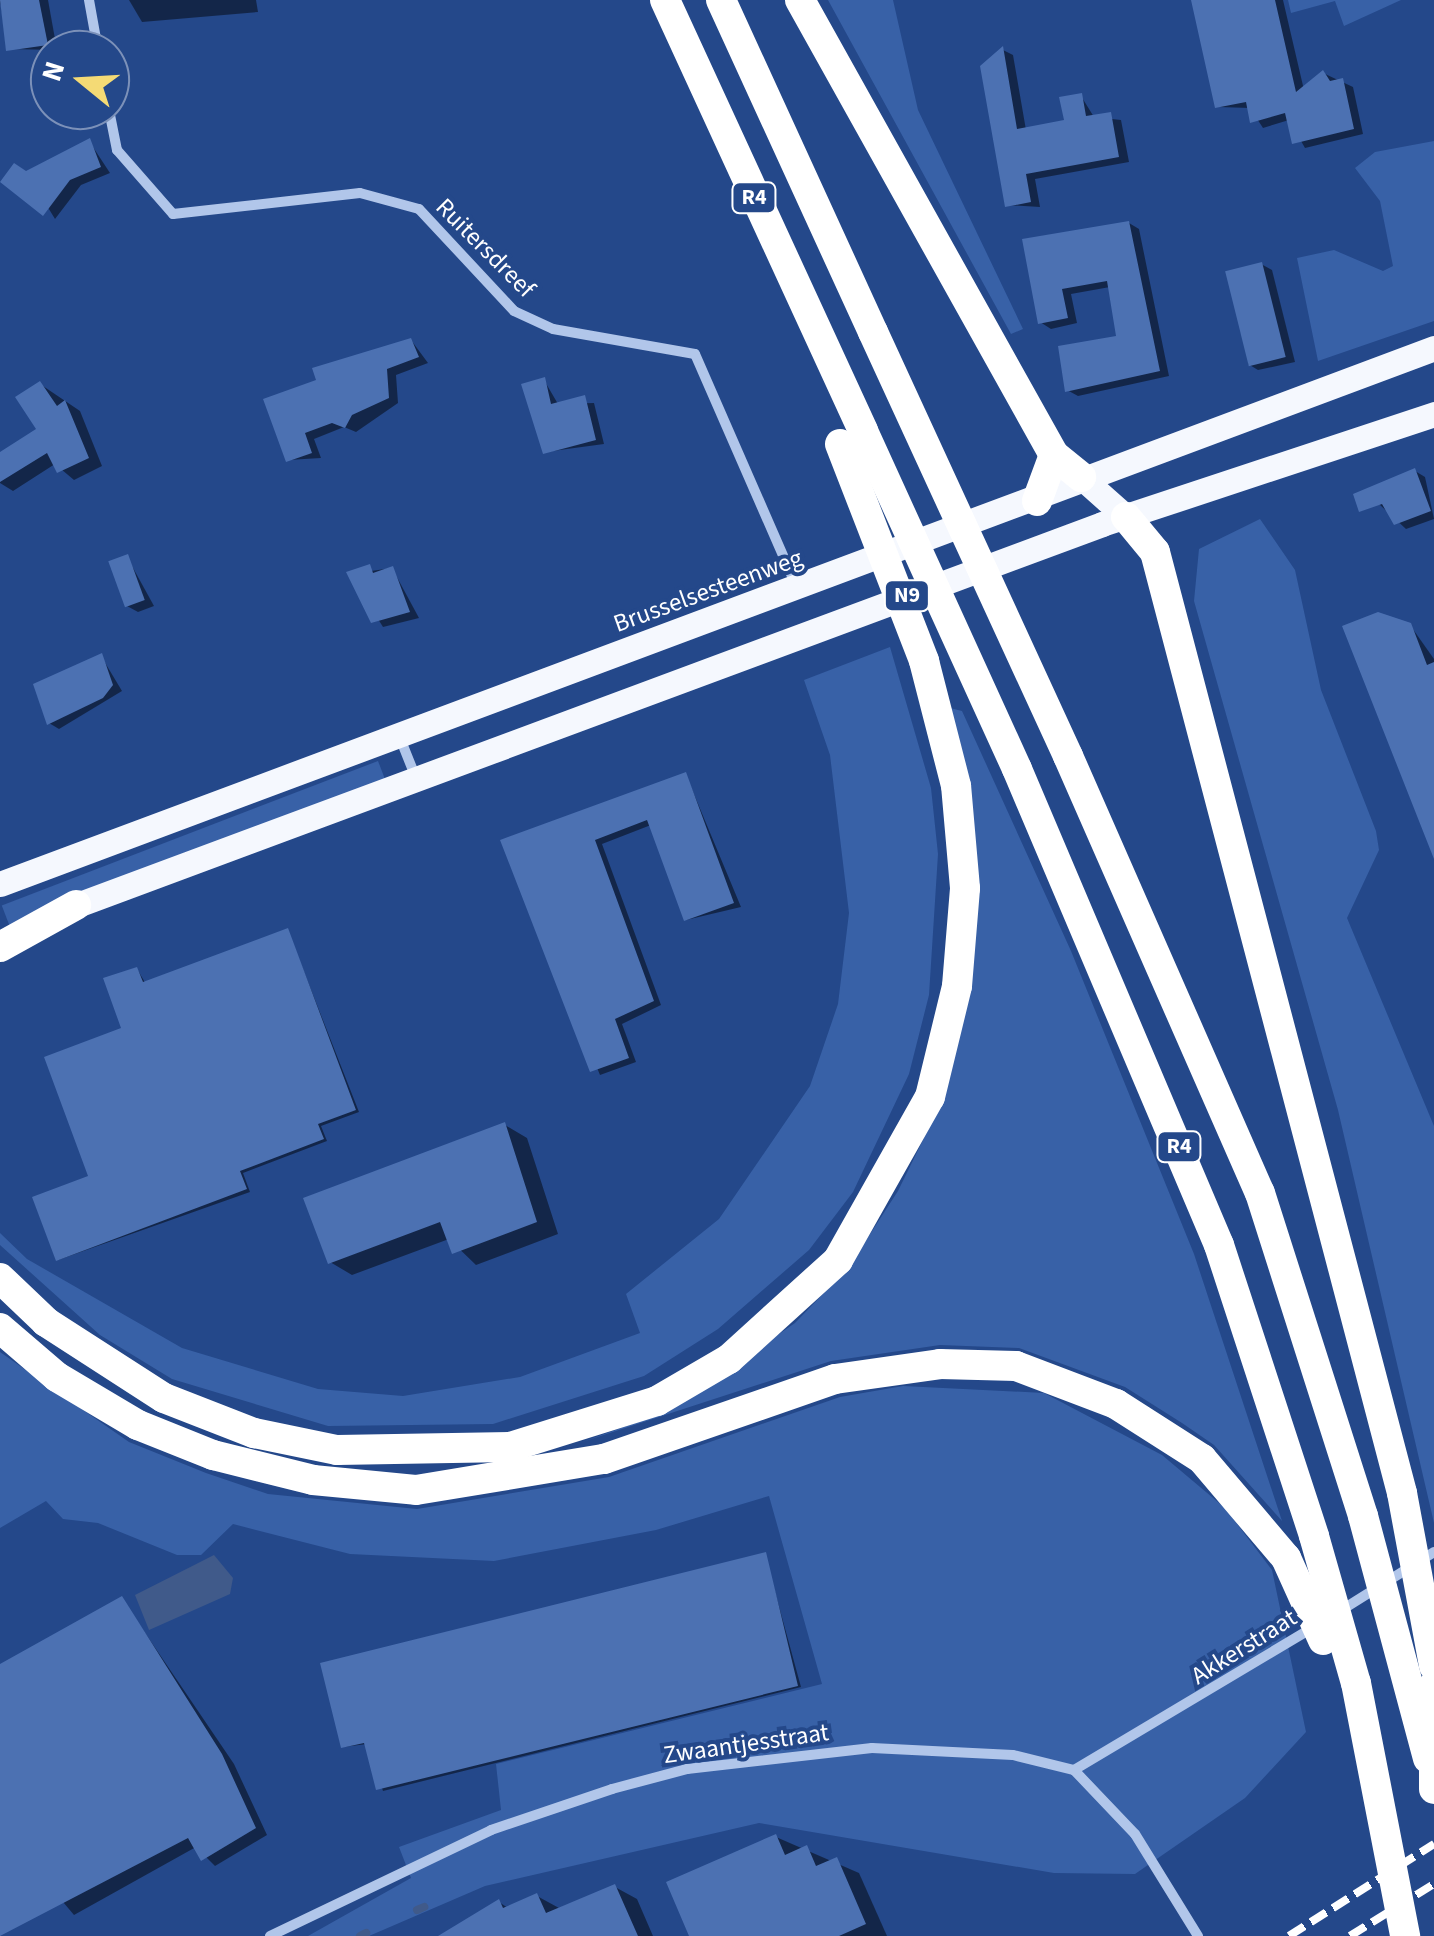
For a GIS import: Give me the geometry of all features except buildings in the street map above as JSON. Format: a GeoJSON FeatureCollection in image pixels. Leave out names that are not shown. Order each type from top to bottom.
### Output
{"type":"FeatureCollection","features":[{"type":"Feature","properties":{"kind":"highway","name":"R4"},"geometry":{"type":"LineString","coordinates":[[665,0],[844,395],[851,438],[1016,768],[1219,1245],[1314,1536],[1356,1683],[1405,1936]]}},
{"type":"Feature","properties":{"kind":"highway","name":"R4"},"geometry":{"type":"LineString","coordinates":[[721,0],[1068,756],[1260,1193],[1363,1516],[1434,1789]]}},
{"type":"Feature","properties":{"kind":"highway"},"geometry":{"type":"LineString","coordinates":[[800,0],[1054,455],[1081,477]]}},
{"type":"Feature","properties":{"kind":"highway"},"geometry":{"type":"LineString","coordinates":[[0,1278],[46,1322],[164,1398],[254,1433],[338,1450],[510,1447],[657,1401],[729,1359],[838,1260],[921,1114],[958,986],[965,888],[956,786],[913,627],[851,438]]}},
{"type":"Feature","properties":{"kind":"highway"},"geometry":{"type":"LineString","coordinates":[[1037,502],[1054,455]]}},
{"type":"Feature","properties":{"kind":"highway"},"geometry":{"type":"LineString","coordinates":[[1126,517],[1155,552],[1402,1493],[1434,1666]]}},
{"type":"Feature","properties":{"kind":"highway"},"geometry":{"type":"LineString","coordinates":[[0,947],[76,905]]}},
{"type":"Feature","properties":{"kind":"highway"},"geometry":{"type":"LineString","coordinates":[[0,1328],[122,1416],[213,1455],[300,1478],[416,1490],[604,1459],[835,1379],[940,1364],[1016,1366],[1116,1404],[1202,1459],[1286,1558],[1322,1640],[1356,1683]]}},
{"type":"Feature","properties":{"kind":"highway"},"geometry":{"type":"LineString","coordinates":[[1428,1758],[1434,1685]]}},
{"type":"Feature","properties":{"kind":"main road","name":"Brusselsesteenweg"},"geometry":{"type":"LineString","coordinates":[[0,884],[1037,502],[1081,477],[1434,348]]}},
{"type":"Feature","properties":{"kind":"main road"},"geometry":{"type":"LineString","coordinates":[[1301,457],[1434,401]]}},
{"type":"Feature","properties":{"kind":"main road","name":"N9"},"geometry":{"type":"LineString","coordinates":[[0,933],[418,784],[688,677],[1126,517],[1434,414]]}},
{"type":"Feature","properties":{"kind":"main road"},"geometry":{"type":"LineString","coordinates":[[1081,477],[1126,517]]}},
{"type":"Feature","properties":{"kind":"main road"},"geometry":{"type":"LineString","coordinates":[[688,677],[717,653],[1024,536],[1037,502]]}},
{"type":"Feature","properties":{"kind":"street"},"geometry":{"type":"LineString","coordinates":[[89,0],[94,30]]}},
{"type":"Feature","properties":{"kind":"street","name":"Ruitersdreef"},"geometry":{"type":"LineString","coordinates":[[112,130],[116,150],[173,214],[360,193],[418,209],[514,311],[554,329],[695,354],[799,590]]}},
{"type":"Feature","properties":{"kind":"street"},"geometry":{"type":"LineString","coordinates":[[400,737],[418,784]]}},
{"type":"Feature","properties":{"kind":"street","name":"Akkerstraat"},"geometry":{"type":"LineString","coordinates":[[1074,1770],[1434,1552]]}},
{"type":"Feature","properties":{"kind":"street","name":"Zwaantjesstraat"},"geometry":{"type":"LineString","coordinates":[[270,1936],[490,1830],[687,1769],[872,1748],[1012,1755],[1074,1770]]}},
{"type":"Feature","properties":{"kind":"street"},"geometry":{"type":"LineString","coordinates":[[1074,1770],[1153,1865],[1198,1936]]}},
{"type":"Feature","properties":{"kind":"shaded area"},"geometry":{"type":"Polygon","coordinates":[[[828,0],[893,0],[918,110],[1023,329],[1011,334],[828,0]]]}},
{"type":"Feature","properties":{"kind":"shaded area"},"geometry":{"type":"Polygon","coordinates":[[[1288,0],[1401,0],[1344,26],[1335,1],[1291,13],[1288,0]]]}},
{"type":"Feature","properties":{"kind":"shaded area"},"geometry":{"type":"Polygon","coordinates":[[[1434,141],[1434,321],[1318,361],[1297,258],[1334,250],[1383,271],[1393,266],[1380,201],[1355,168],[1375,152],[1434,141]]]}},
{"type":"Feature","properties":{"kind":"shaded area"},"geometry":{"type":"Polygon","coordinates":[[[1260,519],[1295,570],[1321,690],[1376,831],[1379,850],[1347,918],[1434,1126],[1434,1523],[1338,1110],[1194,601],[1199,549],[1260,519]]]}},
{"type":"Feature","properties":{"kind":"shaded area"},"geometry":{"type":"Polygon","coordinates":[[[890,647],[931,788],[938,854],[929,995],[909,1074],[853,1192],[809,1250],[718,1329],[644,1376],[493,1424],[328,1426],[172,1379],[100,1335],[0,1245],[0,1233],[27,1259],[182,1348],[318,1389],[403,1396],[520,1377],[640,1333],[626,1294],[719,1219],[810,1086],[838,1004],[849,913],[830,755],[804,680],[890,647]]]}},
{"type":"Feature","properties":{"kind":"shaded area"},"geometry":{"type":"Polygon","coordinates":[[[950,708],[962,711],[1071,951],[1194,1254],[1282,1521],[1214,1445],[1182,1423],[1125,1387],[1019,1348],[940,1345],[831,1361],[582,1442],[663,1413],[795,1323],[848,1268],[898,1191],[942,1101],[970,988],[950,708]]]}},
{"type":"Feature","properties":{"kind":"shaded area"},"geometry":{"type":"Polygon","coordinates":[[[378,761],[386,782],[10,926],[2,905],[378,761]]]}},
{"type":"Feature","properties":{"kind":"shaded area"},"geometry":{"type":"Polygon","coordinates":[[[0,1352],[129,1442],[206,1473],[268,1494],[417,1509],[609,1477],[840,1397],[903,1386],[1044,1393],[1162,1455],[1225,1508],[1272,1570],[1306,1732],[1245,1798],[1135,1874],[1054,1873],[759,1823],[485,1886],[369,1936],[308,1936],[411,1878],[399,1847],[501,1810],[496,1764],[822,1684],[769,1496],[656,1530],[494,1561],[350,1554],[233,1524],[201,1555],[177,1555],[98,1523],[63,1519],[46,1501],[0,1528],[0,1352]]]}},
{"type":"Feature","properties":{"kind":"shaded area"},"geometry":{"type":"Polygon","coordinates":[[[214,1555],[233,1578],[230,1594],[149,1630],[135,1595],[214,1555]]]}},
{"type":"Feature","properties":{"kind":"waterway"},"geometry":{"type":"LineString","coordinates":[[417,1910],[424,1907]]}},
{"type":"Feature","properties":{"kind":"waterway"},"geometry":{"type":"LineString","coordinates":[[360,1936],[366,1933]]}},
{"type":"Feature","properties":{"kind":"railway"},"geometry":{"type":"LineString","coordinates":[[1289,1936],[1434,1844]]}},
{"type":"Feature","properties":{"kind":"railway"},"geometry":{"type":"LineString","coordinates":[[1350,1936],[1434,1884]]}}]}
